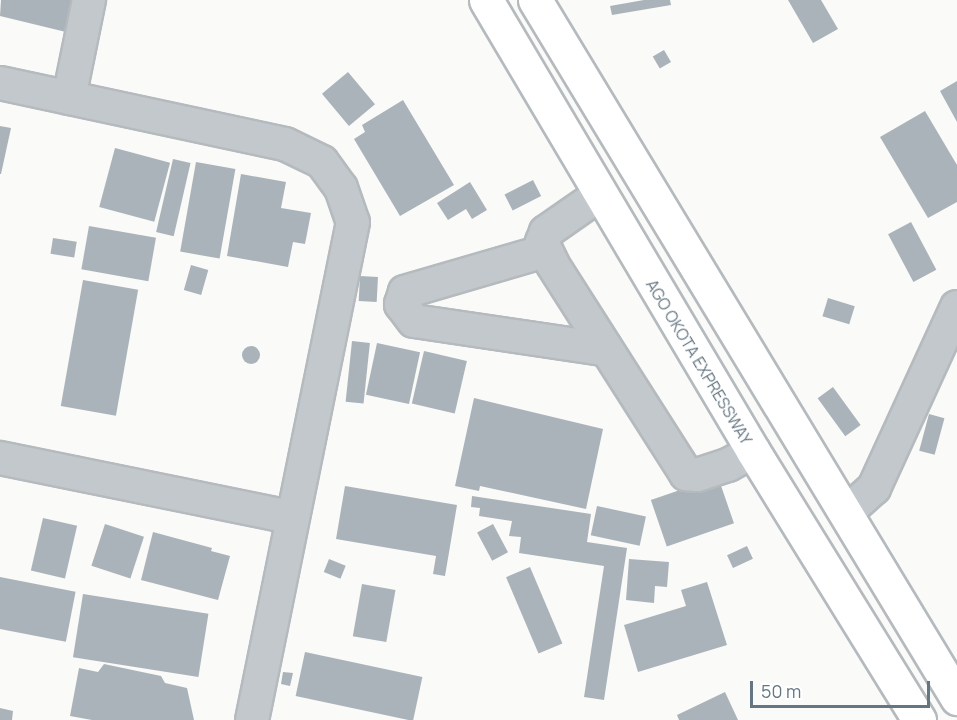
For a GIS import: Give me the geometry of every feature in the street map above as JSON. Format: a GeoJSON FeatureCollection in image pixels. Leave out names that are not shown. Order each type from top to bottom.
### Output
{"type":"FeatureCollection","features":[{"type":"Feature","properties":{"kind":"main road","name":"AGO OKOTA EXPRESSWAY"},"geometry":{"type":"LineString","coordinates":[[486,0],[599,195],[919,720]]}},
{"type":"Feature","properties":{"kind":"main road"},"geometry":{"type":"LineString","coordinates":[[535,0],[957,698]]}},
{"type":"Feature","properties":{"kind":"street"},"geometry":{"type":"LineString","coordinates":[[69,98],[89,0]]}},
{"type":"Feature","properties":{"kind":"street"},"geometry":{"type":"LineString","coordinates":[[0,83],[285,144],[322,162],[341,188],[353,222],[291,517],[252,720]]}},
{"type":"Feature","properties":{"kind":"street"},"geometry":{"type":"LineString","coordinates":[[599,195],[546,232],[542,242],[545,251],[604,349],[686,474],[697,475],[728,465],[753,451]]}},
{"type":"Feature","properties":{"kind":"street"},"geometry":{"type":"LineString","coordinates":[[545,251],[405,292],[401,304],[414,321],[604,349]]}},
{"type":"Feature","properties":{"kind":"street"},"geometry":{"type":"LineString","coordinates":[[846,513],[874,488],[957,308]]}},
{"type":"Feature","properties":{"kind":"street"},"geometry":{"type":"LineString","coordinates":[[0,458],[291,517]]}},
{"type":"Feature","properties":{"kind":"building"},"geometry":{"type":"Polygon","coordinates":[[[1,0],[74,0],[66,32],[0,16],[1,0]]]}},
{"type":"Feature","properties":{"kind":"building"},"geometry":{"type":"Polygon","coordinates":[[[644,0],[670,0],[671,5],[612,15],[610,6],[644,0]]]}},
{"type":"Feature","properties":{"kind":"building"},"geometry":{"type":"Polygon","coordinates":[[[788,0],[821,0],[838,29],[813,43],[788,0]]]}},
{"type":"Feature","properties":{"kind":"building"},"geometry":{"type":"Polygon","coordinates":[[[664,50],[671,62],[660,69],[653,56],[664,50]]]}},
{"type":"Feature","properties":{"kind":"building"},"geometry":{"type":"Polygon","coordinates":[[[348,72],[375,104],[349,126],[322,94],[348,72]]]}},
{"type":"Feature","properties":{"kind":"building"},"geometry":{"type":"Polygon","coordinates":[[[957,81],[957,122],[940,91],[957,81]]]}},
{"type":"Feature","properties":{"kind":"building"},"geometry":{"type":"Polygon","coordinates":[[[403,100],[454,185],[400,216],[354,139],[365,132],[362,125],[403,100]]]}},
{"type":"Feature","properties":{"kind":"building"},"geometry":{"type":"Polygon","coordinates":[[[925,111],[957,165],[957,202],[928,218],[880,137],[925,111]]]}},
{"type":"Feature","properties":{"kind":"building"},"geometry":{"type":"Polygon","coordinates":[[[0,126],[11,128],[1,174],[0,174],[0,126]]]}},
{"type":"Feature","properties":{"kind":"building"},"geometry":{"type":"Polygon","coordinates":[[[115,148],[170,163],[154,222],[99,207],[115,148]]]}},
{"type":"Feature","properties":{"kind":"building"},"geometry":{"type":"Polygon","coordinates":[[[173,159],[191,163],[174,236],[156,232],[173,159]]]}},
{"type":"Feature","properties":{"kind":"building"},"geometry":{"type":"Polygon","coordinates":[[[196,162],[235,169],[220,259],[180,252],[196,162]]]}},
{"type":"Feature","properties":{"kind":"building"},"geometry":{"type":"Polygon","coordinates":[[[241,174],[286,182],[281,208],[311,213],[305,244],[293,242],[288,267],[227,256],[241,174]]]}},
{"type":"Feature","properties":{"kind":"building"},"geometry":{"type":"Polygon","coordinates":[[[533,180],[541,196],[513,211],[504,195],[533,180]]]}},
{"type":"Feature","properties":{"kind":"building"},"geometry":{"type":"Polygon","coordinates":[[[470,182],[487,210],[472,219],[466,209],[448,220],[437,203],[470,182]]]}},
{"type":"Feature","properties":{"kind":"building"},"geometry":{"type":"Polygon","coordinates":[[[911,222],[936,270],[913,282],[888,234],[911,222]]]}},
{"type":"Feature","properties":{"kind":"building"},"geometry":{"type":"Polygon","coordinates":[[[89,226],[156,238],[148,281],[81,269],[89,226]]]}},
{"type":"Feature","properties":{"kind":"building"},"geometry":{"type":"Polygon","coordinates":[[[53,238],[77,242],[74,258],[50,254],[53,238]]]}},
{"type":"Feature","properties":{"kind":"building"},"geometry":{"type":"Polygon","coordinates":[[[191,265],[208,270],[201,295],[184,290],[191,265]]]}},
{"type":"Feature","properties":{"kind":"building"},"geometry":{"type":"Polygon","coordinates":[[[360,276],[378,277],[377,302],[359,301],[360,276]]]}},
{"type":"Feature","properties":{"kind":"building"},"geometry":{"type":"Polygon","coordinates":[[[83,280],[138,290],[116,416],[61,406],[83,280]]]}},
{"type":"Feature","properties":{"kind":"building"},"geometry":{"type":"Polygon","coordinates":[[[828,298],[855,306],[849,324],[822,316],[828,298]]]}},
{"type":"Feature","properties":{"kind":"building"},"geometry":{"type":"Polygon","coordinates":[[[352,341],[370,343],[364,404],[346,402],[352,341]]]}},
{"type":"Feature","properties":{"kind":"building"},"geometry":{"type":"Polygon","coordinates":[[[377,343],[420,352],[409,404],[366,395],[377,343]]]}},
{"type":"Feature","properties":{"kind":"building"},"geometry":{"type":"Polygon","coordinates":[[[251,346],[257,349],[260,355],[257,361],[251,364],[245,361],[242,355],[245,349],[251,346]]]}},
{"type":"Feature","properties":{"kind":"building"},"geometry":{"type":"Polygon","coordinates":[[[424,351],[467,361],[455,414],[412,404],[424,351]]]}},
{"type":"Feature","properties":{"kind":"building"},"geometry":{"type":"Polygon","coordinates":[[[833,387],[861,425],[845,436],[818,398],[833,387]]]}},
{"type":"Feature","properties":{"kind":"building"},"geometry":{"type":"Polygon","coordinates":[[[474,398],[603,429],[586,509],[480,486],[479,491],[455,486],[474,398]]]}},
{"type":"Feature","properties":{"kind":"building"},"geometry":{"type":"Polygon","coordinates":[[[929,414],[944,418],[935,455],[919,451],[929,414]]]}},
{"type":"Feature","properties":{"kind":"building"},"geometry":{"type":"Polygon","coordinates":[[[718,477],[734,523],[667,546],[651,500],[718,477]]]}},
{"type":"Feature","properties":{"kind":"building"},"geometry":{"type":"Polygon","coordinates":[[[345,486],[457,505],[445,576],[433,574],[436,556],[336,539],[345,486]]]}},
{"type":"Feature","properties":{"kind":"building"},"geometry":{"type":"Polygon","coordinates":[[[472,496],[591,514],[587,542],[627,548],[604,700],[584,697],[604,566],[519,553],[521,537],[509,536],[512,521],[479,516],[480,508],[471,507],[472,496]]]}},
{"type":"Feature","properties":{"kind":"building"},"geometry":{"type":"Polygon","coordinates":[[[597,506],[646,516],[640,546],[591,535],[597,506]]]}},
{"type":"Feature","properties":{"kind":"building"},"geometry":{"type":"Polygon","coordinates":[[[43,518],[77,526],[65,578],[31,571],[43,518]]]}},
{"type":"Feature","properties":{"kind":"building"},"geometry":{"type":"Polygon","coordinates":[[[105,524],[144,537],[130,579],[91,566],[105,524]]]}},
{"type":"Feature","properties":{"kind":"building"},"geometry":{"type":"Polygon","coordinates":[[[493,524],[508,552],[492,561],[477,532],[493,524]]]}},
{"type":"Feature","properties":{"kind":"building"},"geometry":{"type":"Polygon","coordinates":[[[153,532],[212,548],[211,551],[230,556],[218,600],[141,580],[153,532]]]}},
{"type":"Feature","properties":{"kind":"building"},"geometry":{"type":"Polygon","coordinates":[[[747,546],[753,559],[733,568],[727,555],[747,546]]]}},
{"type":"Feature","properties":{"kind":"building"},"geometry":{"type":"Polygon","coordinates":[[[329,559],[346,566],[340,579],[324,572],[329,559]]]}},
{"type":"Feature","properties":{"kind":"building"},"geometry":{"type":"Polygon","coordinates":[[[629,559],[669,562],[667,587],[655,586],[654,603],[626,600],[629,559]]]}},
{"type":"Feature","properties":{"kind":"building"},"geometry":{"type":"Polygon","coordinates":[[[530,567],[562,643],[538,654],[506,577],[530,567]]]}},
{"type":"Feature","properties":{"kind":"building"},"geometry":{"type":"Polygon","coordinates":[[[0,577],[76,592],[66,642],[0,629],[0,577]]]}},
{"type":"Feature","properties":{"kind":"building"},"geometry":{"type":"Polygon","coordinates":[[[707,582],[727,645],[638,672],[624,625],[686,606],[681,590],[707,582]]]}},
{"type":"Feature","properties":{"kind":"building"},"geometry":{"type":"Polygon","coordinates":[[[362,584],[395,590],[386,642],[353,636],[362,584]]]}},
{"type":"Feature","properties":{"kind":"building"},"geometry":{"type":"Polygon","coordinates":[[[83,594],[208,614],[198,677],[73,657],[83,594]]]}},
{"type":"Feature","properties":{"kind":"building"},"geometry":{"type":"Polygon","coordinates":[[[305,652],[422,677],[413,720],[296,696],[305,652]]]}},
{"type":"Feature","properties":{"kind":"building"},"geometry":{"type":"Polygon","coordinates":[[[104,664],[161,676],[165,683],[187,688],[194,720],[92,720],[70,716],[79,668],[98,672],[104,664]]]}},
{"type":"Feature","properties":{"kind":"building"},"geometry":{"type":"Polygon","coordinates":[[[283,672],[293,673],[290,686],[281,684],[283,672]]]}},
{"type":"Feature","properties":{"kind":"building"},"geometry":{"type":"Polygon","coordinates":[[[725,692],[738,720],[679,720],[677,715],[725,692]]]}},
{"type":"Feature","properties":{"kind":"building"},"geometry":{"type":"Polygon","coordinates":[[[0,708],[13,711],[12,720],[0,720],[0,708]]]}}]}
